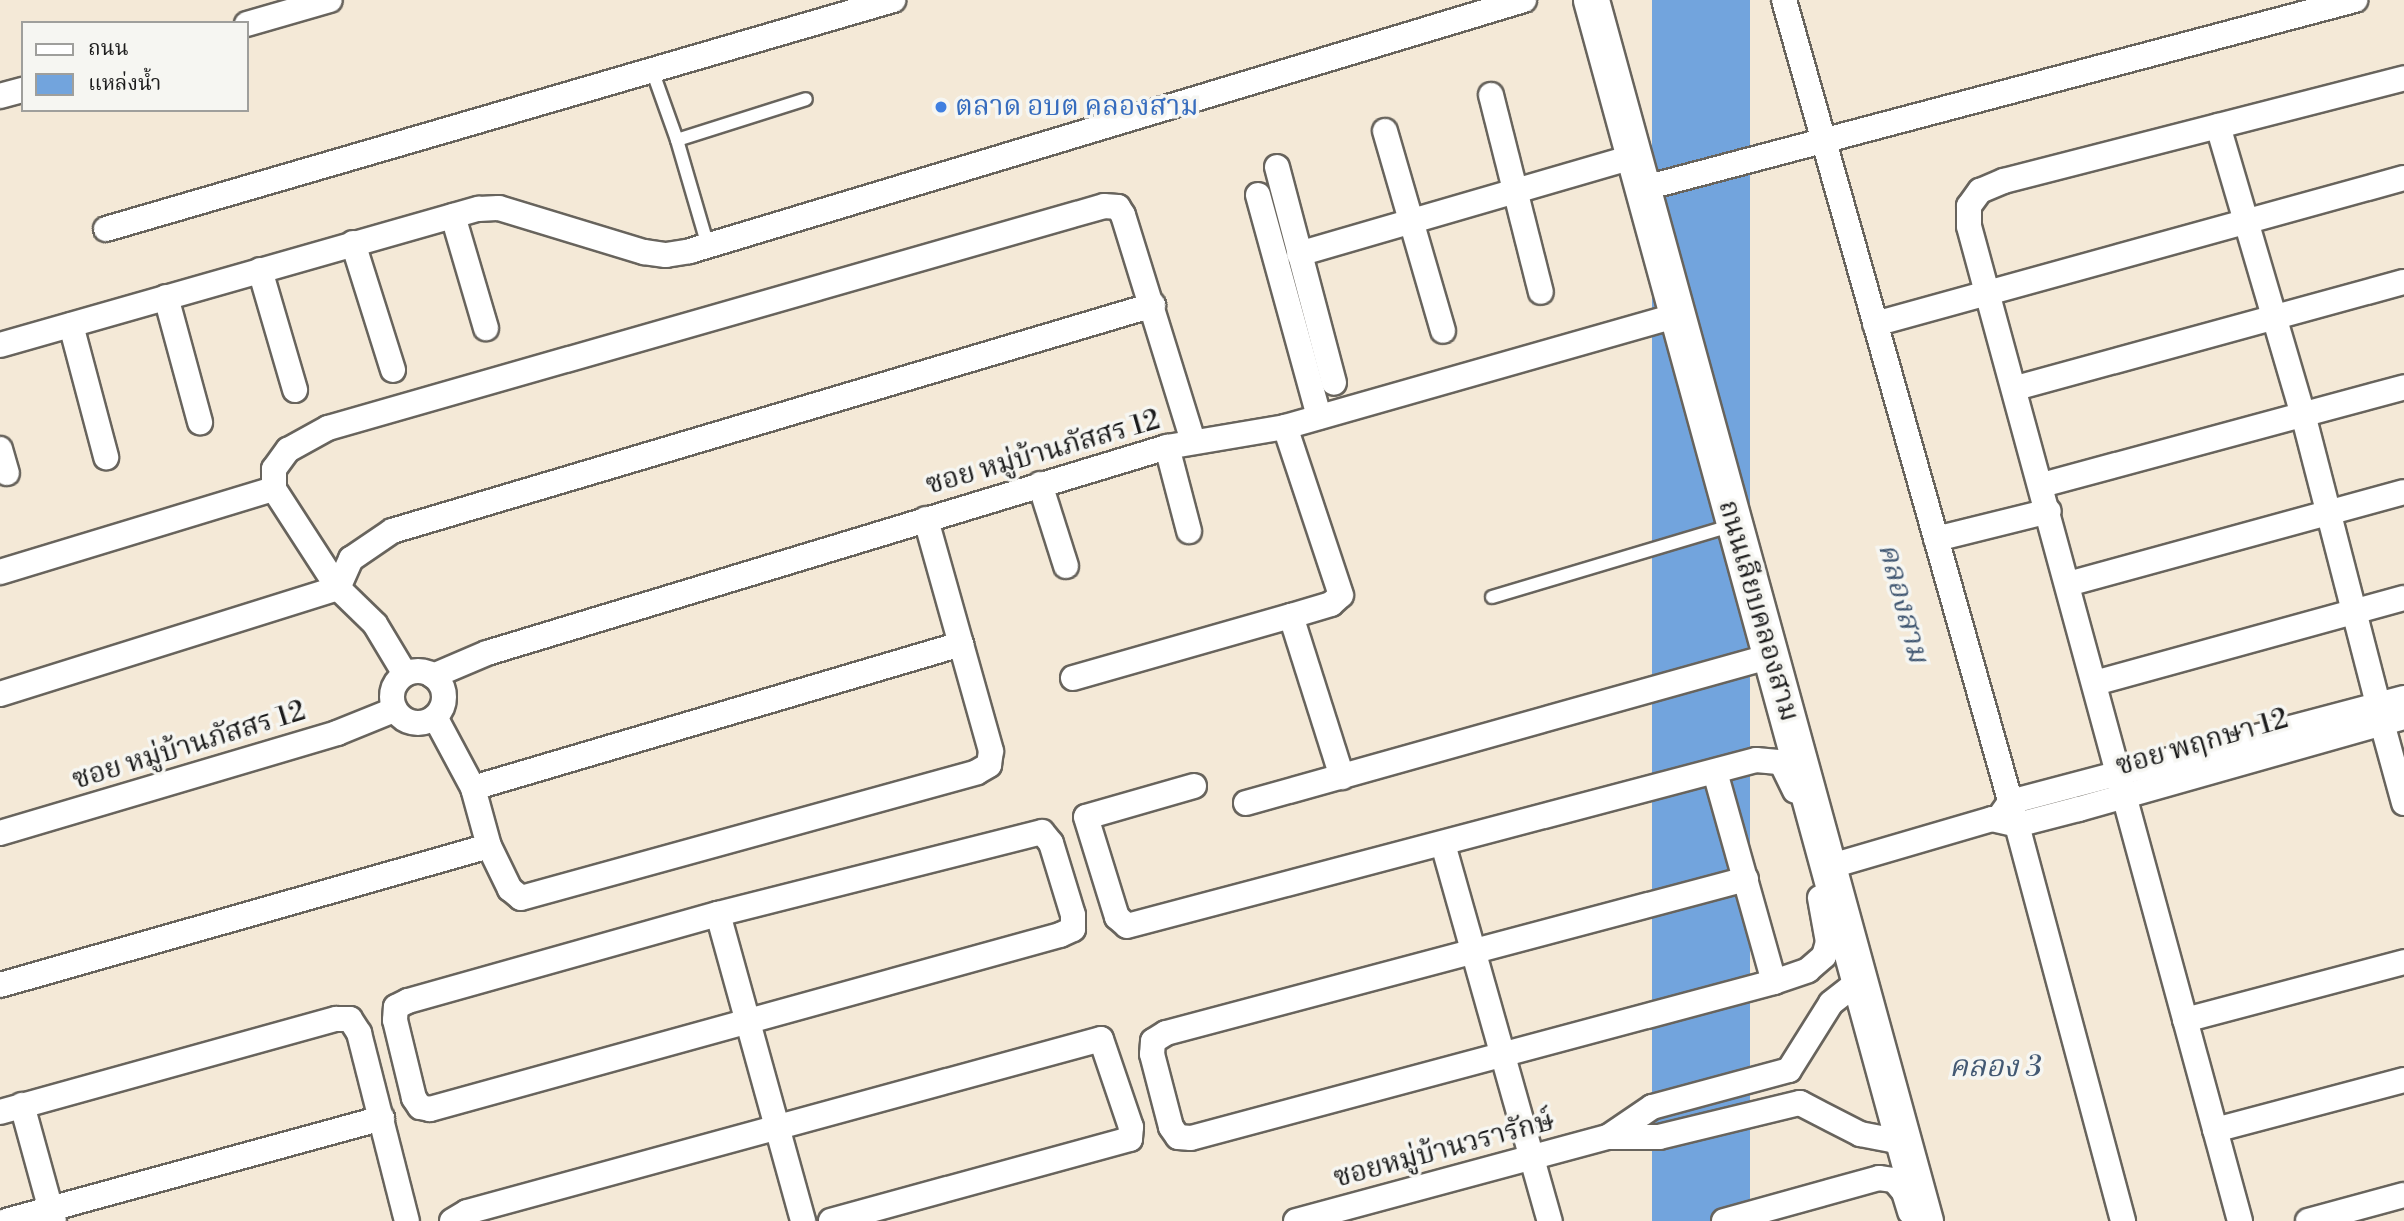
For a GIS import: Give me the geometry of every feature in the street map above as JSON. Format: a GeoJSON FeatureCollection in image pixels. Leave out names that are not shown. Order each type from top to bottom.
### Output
{"type":"FeatureCollection","features":[{"type":"Feature","properties":{"kind":"main road","name":"ถนนเลียบคลองสาม"},"geometry":{"type":"LineString","coordinates":[[1591,0],[1636,173],[1678,315],[1733,525],[1925,1221]]}},
{"type":"Feature","properties":{"kind":"street"},"geometry":{"type":"LineString","coordinates":[[248,24],[330,0]]}},
{"type":"Feature","properties":{"kind":"street"},"geometry":{"type":"LineString","coordinates":[[106,229],[893,0]]}},
{"type":"Feature","properties":{"kind":"street"},"geometry":{"type":"LineString","coordinates":[[0,345],[353,243],[453,216],[499,208],[666,255],[708,246],[1524,0]]}},
{"type":"Feature","properties":{"kind":"street"},"geometry":{"type":"LineString","coordinates":[[1784,0],[1813,143],[1875,324],[1936,539],[2005,816],[2123,1221]]}},
{"type":"Feature","properties":{"kind":"street"},"geometry":{"type":"LineString","coordinates":[[1299,254],[1407,219],[1517,188],[1636,173],[1686,176],[2355,0]]}},
{"type":"Feature","properties":{"kind":"street"},"geometry":{"type":"LineString","coordinates":[[2240,1221],[2117,773],[1991,293],[1969,226],[1969,206],[1980,191],[2404,78]]}},
{"type":"Feature","properties":{"kind":"street"},"geometry":{"type":"LineString","coordinates":[[0,96],[21,91]]}},
{"type":"Feature","properties":{"kind":"street"},"geometry":{"type":"LineString","coordinates":[[1491,96],[1517,188],[1541,292]]}},
{"type":"Feature","properties":{"kind":"street"},"geometry":{"type":"LineString","coordinates":[[2218,126],[2388,715],[2404,803]]}},
{"type":"Feature","properties":{"kind":"street"},"geometry":{"type":"LineString","coordinates":[[1385,131],[1407,219],[1443,331]]}},
{"type":"Feature","properties":{"kind":"street"},"geometry":{"type":"LineString","coordinates":[[1277,167],[1334,383]]}},
{"type":"Feature","properties":{"kind":"street"},"geometry":{"type":"LineString","coordinates":[[1875,324],[2404,178]]}},
{"type":"Feature","properties":{"kind":"street"},"geometry":{"type":"LineString","coordinates":[[1258,195],[1319,417]]}},
{"type":"Feature","properties":{"kind":"street"},"geometry":{"type":"LineString","coordinates":[[405,674],[375,624],[338,588],[274,489],[274,470],[288,450],[328,428],[1104,206],[1118,206],[1153,305],[1193,441]]}},
{"type":"Feature","properties":{"kind":"street"},"geometry":{"type":"LineString","coordinates":[[453,216],[486,328]]}},
{"type":"Feature","properties":{"kind":"street"},"geometry":{"type":"LineString","coordinates":[[353,243],[393,370]]}},
{"type":"Feature","properties":{"kind":"street"},"geometry":{"type":"LineString","coordinates":[[260,270],[295,390]]}},
{"type":"Feature","properties":{"kind":"street"},"geometry":{"type":"LineString","coordinates":[[2016,388],[2404,282]]}},
{"type":"Feature","properties":{"kind":"street"},"geometry":{"type":"LineString","coordinates":[[166,297],[200,422]]}},
{"type":"Feature","properties":{"kind":"street"},"geometry":{"type":"LineString","coordinates":[[0,694],[338,588],[351,559],[392,531],[1153,305]]}},
{"type":"Feature","properties":{"kind":"street","name":"ซอย หมู่บ้านภัสสร 12"},"geometry":{"type":"LineString","coordinates":[[433,676],[487,653],[1167,447],[1285,427],[1462,380],[1678,315]]}},
{"type":"Feature","properties":{"kind":"street"},"geometry":{"type":"LineString","coordinates":[[71,325],[106,457]]}},
{"type":"Feature","properties":{"kind":"street"},"geometry":{"type":"LineString","coordinates":[[2042,485],[2404,387]]}},
{"type":"Feature","properties":{"kind":"street"},"geometry":{"type":"LineString","coordinates":[[1073,678],[1331,604],[1342,595],[1285,427]]}},
{"type":"Feature","properties":{"kind":"street"},"geometry":{"type":"LineString","coordinates":[[1167,447],[1189,531]]}},
{"type":"Feature","properties":{"kind":"street"},"geometry":{"type":"LineString","coordinates":[[0,449],[7,473]]}},
{"type":"Feature","properties":{"kind":"street"},"geometry":{"type":"LineString","coordinates":[[1040,484],[1066,566]]}},
{"type":"Feature","properties":{"kind":"street"},"geometry":{"type":"LineString","coordinates":[[0,572],[274,489]]}},
{"type":"Feature","properties":{"kind":"street"},"geometry":{"type":"LineString","coordinates":[[2068,584],[2404,492]]}},
{"type":"Feature","properties":{"kind":"street"},"geometry":{"type":"LineString","coordinates":[[1936,539],[2049,511]]}},
{"type":"Feature","properties":{"kind":"street"},"geometry":{"type":"LineString","coordinates":[[435,717],[473,788],[489,846],[510,889],[521,898],[977,772],[989,765],[991,751],[926,519]]}},
{"type":"Feature","properties":{"kind":"street"},"geometry":{"type":"LineString","coordinates":[[2095,683],[2404,598]]}},
{"type":"Feature","properties":{"kind":"street"},"geometry":{"type":"LineString","coordinates":[[1291,616],[1342,777]]}},
{"type":"Feature","properties":{"kind":"street"},"geometry":{"type":"LineString","coordinates":[[473,788],[961,644]]}},
{"type":"Feature","properties":{"kind":"street"},"geometry":{"type":"LineString","coordinates":[[1246,803],[1771,656]]}},
{"type":"Feature","properties":{"kind":"street"},"geometry":{"type":"LineString","coordinates":[[415,671],[433,676],[444,696],[435,717],[413,724],[394,710],[392,690],[405,674],[415,671]]}},
{"type":"Feature","properties":{"kind":"street"},"geometry":{"type":"LineString","coordinates":[[2005,816],[2117,773],[2388,715],[2404,698]]}},
{"type":"Feature","properties":{"kind":"street","name":"ซอย หมู่บ้านภัสสร 12"},"geometry":{"type":"LineString","coordinates":[[0,833],[337,733],[394,710]]}},
{"type":"Feature","properties":{"kind":"street","name":"ซอย พฤกษา 12"},"geometry":{"type":"LineString","coordinates":[[1828,867],[2005,816],[2124,797],[2388,715]]}},
{"type":"Feature","properties":{"kind":"street"},"geometry":{"type":"LineString","coordinates":[[1194,786],[1086,817],[1117,917],[1127,926],[1772,758],[1781,762],[1792,781],[1828,942],[1824,956],[1808,970],[1774,982],[1191,1138],[1178,1137],[1171,1127],[1152,1054],[1153,1041],[1166,1033],[1745,879]]}},
{"type":"Feature","properties":{"kind":"street"},"geometry":{"type":"LineString","coordinates":[[1715,772],[1774,982]]}},
{"type":"Feature","properties":{"kind":"street"},"geometry":{"type":"LineString","coordinates":[[1042,832],[1051,843],[1073,915],[1073,929],[1060,935],[747,1021],[430,1109],[420,1107],[414,1098],[396,1007],[718,914],[1042,832]]}},
{"type":"Feature","properties":{"kind":"street"},"geometry":{"type":"LineString","coordinates":[[1443,844],[1550,1221]]}},
{"type":"Feature","properties":{"kind":"street"},"geometry":{"type":"LineString","coordinates":[[0,985],[489,846]]}},
{"type":"Feature","properties":{"kind":"street"},"geometry":{"type":"LineString","coordinates":[[718,914],[803,1221]]}},
{"type":"Feature","properties":{"kind":"street"},"geometry":{"type":"LineString","coordinates":[[2185,1020],[2404,962]]}},
{"type":"Feature","properties":{"kind":"street"},"geometry":{"type":"LineString","coordinates":[[1608,1137],[1652,1107],[1788,1070],[1831,1003],[1860,980]]}},
{"type":"Feature","properties":{"kind":"street"},"geometry":{"type":"LineString","coordinates":[[52,1215],[11,1109],[351,1019],[359,1033],[383,1118],[407,1221]]}},
{"type":"Feature","properties":{"kind":"street"},"geometry":{"type":"LineString","coordinates":[[452,1221],[467,1212],[1083,1040],[1101,1039],[1107,1049],[1131,1127],[1130,1139],[831,1221]]}},
{"type":"Feature","properties":{"kind":"street"},"geometry":{"type":"LineString","coordinates":[[2215,1130],[2404,1080]]}},
{"type":"Feature","properties":{"kind":"street"},"geometry":{"type":"LineString","coordinates":[[1608,1137],[1659,1137],[1801,1102],[1860,1134],[1892,1140],[1903,1136]]}},
{"type":"Feature","properties":{"kind":"street"},"geometry":{"type":"LineString","coordinates":[[6,1221],[52,1215],[383,1118]]}},
{"type":"Feature","properties":{"kind":"street","name":"ซอยหมู่บ้านวรารักษ์"},"geometry":{"type":"LineString","coordinates":[[1296,1221],[1608,1137]]}},
{"type":"Feature","properties":{"kind":"street"},"geometry":{"type":"LineString","coordinates":[[1724,1221],[1879,1178],[1895,1180],[1904,1192],[1912,1221]]}},
{"type":"Feature","properties":{"kind":"street"},"geometry":{"type":"LineString","coordinates":[[2308,1221],[2404,1195]]}},
{"type":"Feature","properties":{"kind":"lane"},"geometry":{"type":"LineString","coordinates":[[652,70],[677,140],[708,246]]}},
{"type":"Feature","properties":{"kind":"lane"},"geometry":{"type":"LineString","coordinates":[[677,140],[806,99]]}},
{"type":"Feature","properties":{"kind":"lane"},"geometry":{"type":"LineString","coordinates":[[1492,597],[1733,525]]}},
{"type":"Feature","properties":{"kind":"water"},"geometry":{"type":"Polygon","coordinates":[[[1652,0],[1750,0],[1750,1221],[1652,1221],[1652,0]]]}},
{"type":"Feature","properties":{"kind":"place","name":"ตลาด อบต คลองสาม"},"geometry":{"type":"Point","coordinates":[941,107]}},
{"type":"Feature","properties":{"kind":"water label","name":"คลองสาม"},"geometry":{"type":"Point","coordinates":[1903,603]}},
{"type":"Feature","properties":{"kind":"water label","name":"คลอง 3"},"geometry":{"type":"Point","coordinates":[1995,1067]}}]}
